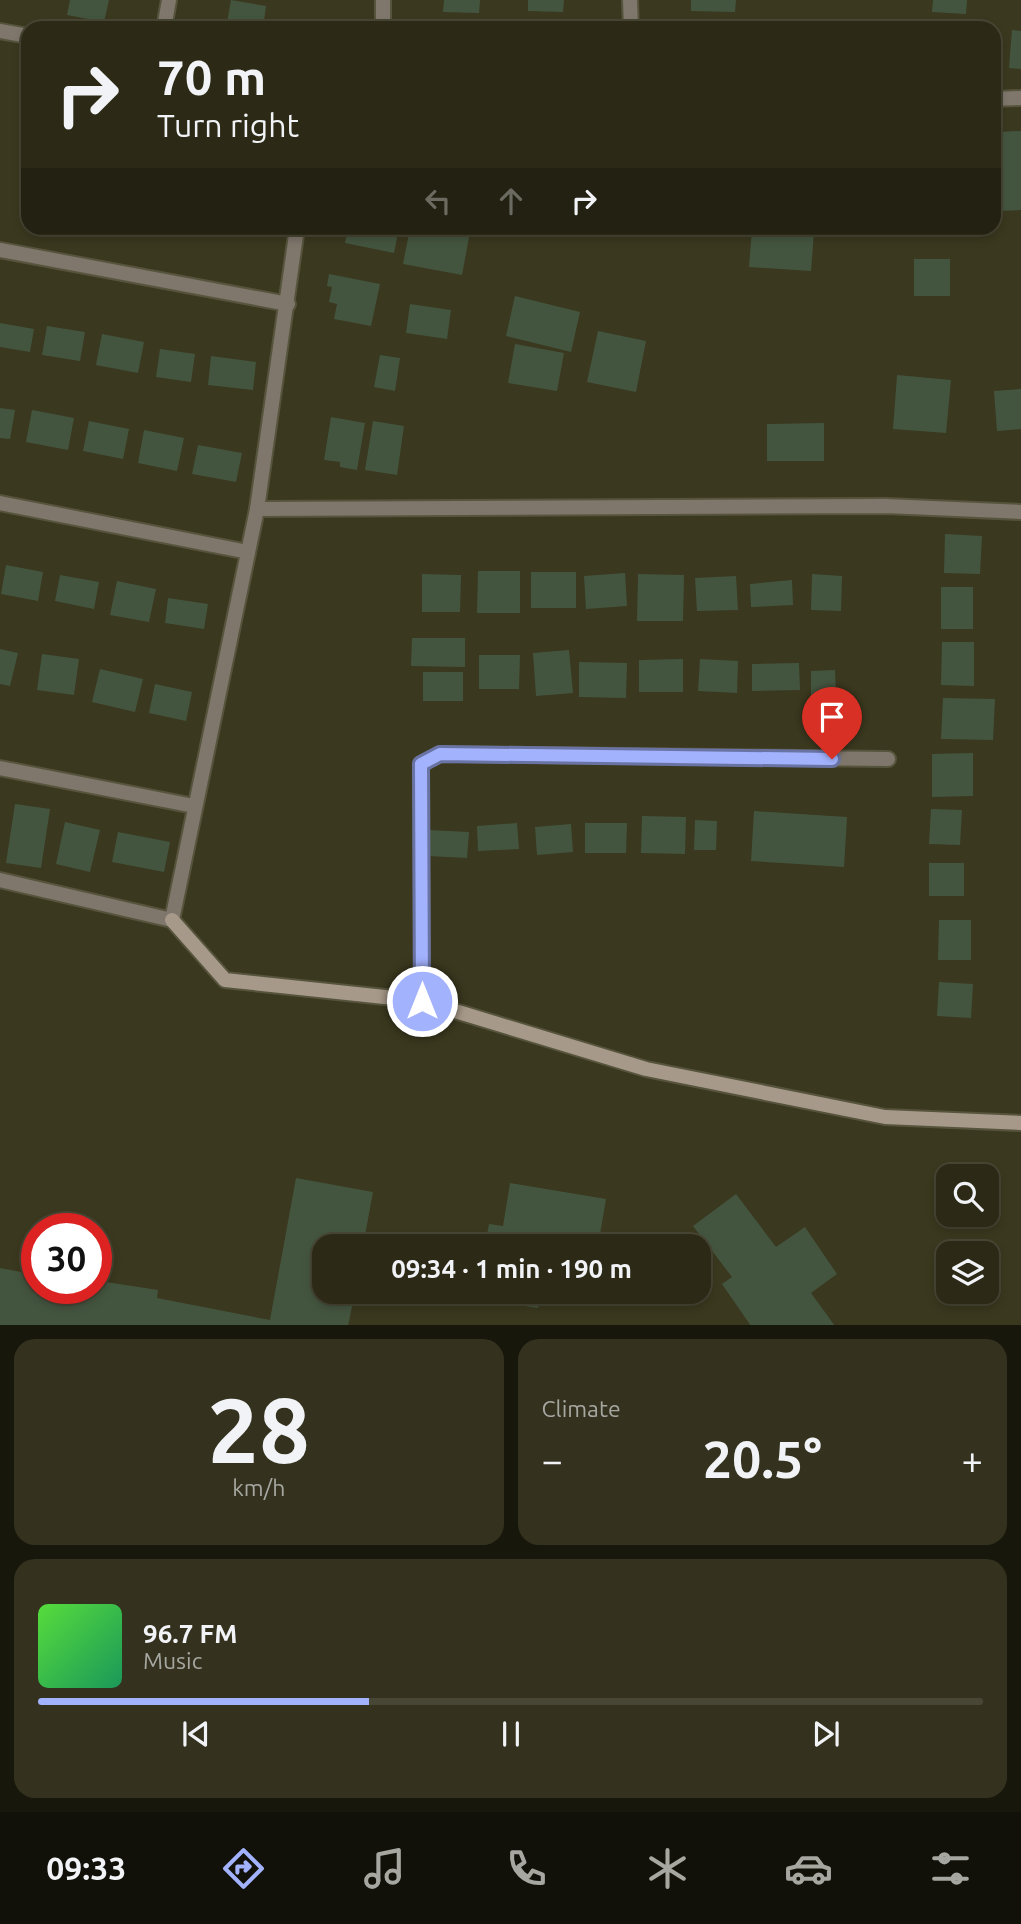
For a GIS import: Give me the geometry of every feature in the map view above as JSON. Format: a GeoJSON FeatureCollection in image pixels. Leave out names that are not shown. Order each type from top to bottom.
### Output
{"type":"FeatureCollection","features":[{"type":"Feature","properties":{"kind":"street"},"geometry":{"type":"LineString","coordinates":[[165,21],[169,0]]}},
{"type":"Feature","properties":{"kind":"street"},"geometry":{"type":"LineString","coordinates":[[383,0],[383,21]]}},
{"type":"Feature","properties":{"kind":"street"},"geometry":{"type":"LineString","coordinates":[[631,0],[631,21]]}},
{"type":"Feature","properties":{"kind":"street"},"geometry":{"type":"LineString","coordinates":[[0,31],[21,35]]}},
{"type":"Feature","properties":{"kind":"street"},"geometry":{"type":"LineString","coordinates":[[1001,99],[1021,98]]}},
{"type":"Feature","properties":{"kind":"street"},"geometry":{"type":"LineString","coordinates":[[172,920],[257,509],[296,235]]}},
{"type":"Feature","properties":{"kind":"street"},"geometry":{"type":"LineString","coordinates":[[0,250],[288,304]]}},
{"type":"Feature","properties":{"kind":"street"},"geometry":{"type":"LineString","coordinates":[[0,503],[248,552]]}},
{"type":"Feature","properties":{"kind":"street"},"geometry":{"type":"LineString","coordinates":[[257,509],[886,506],[1021,512]]}},
{"type":"Feature","properties":{"kind":"street"},"geometry":{"type":"LineString","coordinates":[[422,1001],[421,764],[440,754],[888,759]]}},
{"type":"Feature","properties":{"kind":"street"},"geometry":{"type":"LineString","coordinates":[[0,768],[194,806]]}},
{"type":"Feature","properties":{"kind":"street"},"geometry":{"type":"LineString","coordinates":[[0,880],[172,920],[225,980],[422,1001],[646,1069],[885,1117],[1021,1123]]}},
{"type":"Feature","properties":{"kind":"building"},"geometry":{"type":"Polygon","coordinates":[[[70,0],[109,0],[104,21],[67,15],[70,0]]]}},
{"type":"Feature","properties":{"kind":"building"},"geometry":{"type":"Polygon","coordinates":[[[231,0],[266,6],[264,21],[227,21],[231,0]]]}},
{"type":"Feature","properties":{"kind":"building"},"geometry":{"type":"Polygon","coordinates":[[[444,0],[480,0],[479,13],[443,12],[444,0]]]}},
{"type":"Feature","properties":{"kind":"building"},"geometry":{"type":"Polygon","coordinates":[[[528,0],[564,0],[563,12],[528,11],[528,0]]]}},
{"type":"Feature","properties":{"kind":"building"},"geometry":{"type":"Polygon","coordinates":[[[691,0],[736,0],[735,12],[691,11],[691,0]]]}},
{"type":"Feature","properties":{"kind":"building"},"geometry":{"type":"Polygon","coordinates":[[[933,0],[967,0],[966,14],[932,12],[933,0]]]}},
{"type":"Feature","properties":{"kind":"building"},"geometry":{"type":"Polygon","coordinates":[[[1012,30],[1021,31],[1021,69],[1009,68],[1012,30]]]}},
{"type":"Feature","properties":{"kind":"building"},"geometry":{"type":"Polygon","coordinates":[[[1021,131],[1021,210],[1001,211],[1001,132],[1021,131]]]}},
{"type":"Feature","properties":{"kind":"building"},"geometry":{"type":"Polygon","coordinates":[[[347,235],[398,235],[394,253],[345,243],[347,235]]]}},
{"type":"Feature","properties":{"kind":"building"},"geometry":{"type":"Polygon","coordinates":[[[409,235],[469,235],[462,275],[403,264],[409,235]]]}},
{"type":"Feature","properties":{"kind":"building"},"geometry":{"type":"Polygon","coordinates":[[[752,235],[814,235],[811,271],[749,267],[752,235]]]}},
{"type":"Feature","properties":{"kind":"building"},"geometry":{"type":"Polygon","coordinates":[[[914,259],[950,259],[950,296],[914,296],[914,259]]]}},
{"type":"Feature","properties":{"kind":"building"},"geometry":{"type":"Polygon","coordinates":[[[329,274],[380,284],[371,326],[334,319],[337,304],[329,302],[332,287],[327,286],[329,274]]]}},
{"type":"Feature","properties":{"kind":"building"},"geometry":{"type":"Polygon","coordinates":[[[515,296],[580,312],[571,352],[506,336],[515,296]]]}},
{"type":"Feature","properties":{"kind":"building"},"geometry":{"type":"Polygon","coordinates":[[[410,304],[451,310],[447,339],[406,333],[410,304]]]}},
{"type":"Feature","properties":{"kind":"building"},"geometry":{"type":"Polygon","coordinates":[[[0,323],[34,329],[30,352],[0,347],[0,323]]]}},
{"type":"Feature","properties":{"kind":"building"},"geometry":{"type":"Polygon","coordinates":[[[47,326],[85,332],[80,361],[42,355],[47,326]]]}},
{"type":"Feature","properties":{"kind":"building"},"geometry":{"type":"Polygon","coordinates":[[[598,331],[646,341],[636,392],[587,382],[598,331]]]}},
{"type":"Feature","properties":{"kind":"building"},"geometry":{"type":"Polygon","coordinates":[[[102,334],[144,342],[138,373],[96,365],[102,334]]]}},
{"type":"Feature","properties":{"kind":"building"},"geometry":{"type":"Polygon","coordinates":[[[515,344],[564,353],[557,391],[508,383],[515,344]]]}},
{"type":"Feature","properties":{"kind":"building"},"geometry":{"type":"Polygon","coordinates":[[[160,349],[195,354],[191,382],[156,377],[160,349]]]}},
{"type":"Feature","properties":{"kind":"building"},"geometry":{"type":"Polygon","coordinates":[[[380,355],[400,358],[395,391],[374,387],[380,355]]]}},
{"type":"Feature","properties":{"kind":"building"},"geometry":{"type":"Polygon","coordinates":[[[211,356],[256,362],[253,390],[208,385],[211,356]]]}},
{"type":"Feature","properties":{"kind":"building"},"geometry":{"type":"Polygon","coordinates":[[[897,375],[951,380],[946,433],[893,429],[897,375]]]}},
{"type":"Feature","properties":{"kind":"building"},"geometry":{"type":"Polygon","coordinates":[[[1021,389],[1021,429],[997,431],[994,391],[1021,389]]]}},
{"type":"Feature","properties":{"kind":"building"},"geometry":{"type":"Polygon","coordinates":[[[0,408],[15,410],[10,439],[0,438],[0,408]]]}},
{"type":"Feature","properties":{"kind":"building"},"geometry":{"type":"Polygon","coordinates":[[[32,410],[74,418],[68,450],[26,442],[32,410]]]}},
{"type":"Feature","properties":{"kind":"building"},"geometry":{"type":"Polygon","coordinates":[[[331,417],[365,423],[357,470],[340,467],[340,462],[324,460],[331,417]]]}},
{"type":"Feature","properties":{"kind":"building"},"geometry":{"type":"Polygon","coordinates":[[[89,421],[129,429],[123,459],[83,451],[89,421]]]}},
{"type":"Feature","properties":{"kind":"building"},"geometry":{"type":"Polygon","coordinates":[[[373,421],[404,426],[397,475],[365,470],[373,421]]]}},
{"type":"Feature","properties":{"kind":"building"},"geometry":{"type":"Polygon","coordinates":[[[824,423],[824,461],[767,461],[767,424],[824,423]]]}},
{"type":"Feature","properties":{"kind":"building"},"geometry":{"type":"Polygon","coordinates":[[[144,430],[184,438],[177,471],[138,463],[144,430]]]}},
{"type":"Feature","properties":{"kind":"building"},"geometry":{"type":"Polygon","coordinates":[[[198,445],[242,453],[236,482],[192,474],[198,445]]]}},
{"type":"Feature","properties":{"kind":"building"},"geometry":{"type":"Polygon","coordinates":[[[945,534],[982,536],[980,574],[944,573],[945,534]]]}},
{"type":"Feature","properties":{"kind":"building"},"geometry":{"type":"Polygon","coordinates":[[[6,565],[43,572],[38,601],[1,594],[6,565]]]}},
{"type":"Feature","properties":{"kind":"building"},"geometry":{"type":"Polygon","coordinates":[[[478,571],[520,571],[520,613],[477,613],[478,571]]]}},
{"type":"Feature","properties":{"kind":"building"},"geometry":{"type":"Polygon","coordinates":[[[531,572],[576,572],[576,608],[531,608],[531,572]]]}},
{"type":"Feature","properties":{"kind":"building"},"geometry":{"type":"Polygon","coordinates":[[[625,573],[627,606],[586,609],[584,576],[625,573]]]}},
{"type":"Feature","properties":{"kind":"building"},"geometry":{"type":"Polygon","coordinates":[[[422,574],[461,575],[460,612],[422,612],[422,574]]]}},
{"type":"Feature","properties":{"kind":"building"},"geometry":{"type":"Polygon","coordinates":[[[638,574],[684,575],[683,621],[637,621],[638,574]]]}},
{"type":"Feature","properties":{"kind":"building"},"geometry":{"type":"Polygon","coordinates":[[[812,574],[842,576],[841,611],[811,610],[812,574]]]}},
{"type":"Feature","properties":{"kind":"building"},"geometry":{"type":"Polygon","coordinates":[[[60,575],[99,582],[94,609],[55,601],[60,575]]]}},
{"type":"Feature","properties":{"kind":"building"},"geometry":{"type":"Polygon","coordinates":[[[736,576],[738,610],[697,611],[695,578],[736,576]]]}},
{"type":"Feature","properties":{"kind":"building"},"geometry":{"type":"Polygon","coordinates":[[[792,580],[793,605],[751,607],[750,584],[792,580]]]}},
{"type":"Feature","properties":{"kind":"building"},"geometry":{"type":"Polygon","coordinates":[[[117,581],[156,589],[149,622],[110,615],[117,581]]]}},
{"type":"Feature","properties":{"kind":"building"},"geometry":{"type":"Polygon","coordinates":[[[941,587],[973,587],[973,629],[941,629],[941,587]]]}},
{"type":"Feature","properties":{"kind":"building"},"geometry":{"type":"Polygon","coordinates":[[[168,598],[208,604],[204,629],[165,623],[168,598]]]}},
{"type":"Feature","properties":{"kind":"building"},"geometry":{"type":"Polygon","coordinates":[[[412,638],[465,638],[465,667],[411,666],[412,638]]]}},
{"type":"Feature","properties":{"kind":"building"},"geometry":{"type":"Polygon","coordinates":[[[942,642],[974,642],[974,686],[941,685],[942,642]]]}},
{"type":"Feature","properties":{"kind":"building"},"geometry":{"type":"Polygon","coordinates":[[[0,649],[18,653],[10,686],[0,684],[0,649]]]}},
{"type":"Feature","properties":{"kind":"building"},"geometry":{"type":"Polygon","coordinates":[[[569,650],[573,693],[536,696],[533,653],[569,650]]]}},
{"type":"Feature","properties":{"kind":"building"},"geometry":{"type":"Polygon","coordinates":[[[42,654],[79,659],[74,695],[37,690],[42,654]]]}},
{"type":"Feature","properties":{"kind":"building"},"geometry":{"type":"Polygon","coordinates":[[[479,655],[520,655],[519,689],[479,689],[479,655]]]}},
{"type":"Feature","properties":{"kind":"building"},"geometry":{"type":"Polygon","coordinates":[[[683,659],[683,692],[639,692],[639,660],[683,659]]]}},
{"type":"Feature","properties":{"kind":"building"},"geometry":{"type":"Polygon","coordinates":[[[700,659],[738,661],[737,693],[698,691],[700,659]]]}},
{"type":"Feature","properties":{"kind":"building"},"geometry":{"type":"Polygon","coordinates":[[[579,662],[627,663],[626,698],[579,697],[579,662]]]}},
{"type":"Feature","properties":{"kind":"building"},"geometry":{"type":"Polygon","coordinates":[[[799,663],[800,690],[752,691],[752,664],[799,663]]]}},
{"type":"Feature","properties":{"kind":"building"},"geometry":{"type":"Polygon","coordinates":[[[100,669],[143,679],[135,712],[92,702],[100,669]]]}},
{"type":"Feature","properties":{"kind":"building"},"geometry":{"type":"Polygon","coordinates":[[[835,670],[836,695],[811,696],[811,671],[835,670]]]}},
{"type":"Feature","properties":{"kind":"building"},"geometry":{"type":"Polygon","coordinates":[[[423,672],[463,672],[463,701],[423,701],[423,672]]]}},
{"type":"Feature","properties":{"kind":"building"},"geometry":{"type":"Polygon","coordinates":[[[155,684],[192,692],[186,721],[149,713],[155,684]]]}},
{"type":"Feature","properties":{"kind":"building"},"geometry":{"type":"Polygon","coordinates":[[[943,698],[995,699],[993,740],[941,739],[943,698]]]}},
{"type":"Feature","properties":{"kind":"building"},"geometry":{"type":"Polygon","coordinates":[[[973,753],[973,796],[932,797],[932,754],[973,753]]]}},
{"type":"Feature","properties":{"kind":"building"},"geometry":{"type":"Polygon","coordinates":[[[15,804],[50,809],[41,868],[6,863],[15,804]]]}},
{"type":"Feature","properties":{"kind":"building"},"geometry":{"type":"Polygon","coordinates":[[[931,809],[962,810],[960,845],[929,844],[931,809]]]}},
{"type":"Feature","properties":{"kind":"building"},"geometry":{"type":"Polygon","coordinates":[[[754,811],[847,817],[844,867],[751,861],[754,811]]]}},
{"type":"Feature","properties":{"kind":"building"},"geometry":{"type":"Polygon","coordinates":[[[642,816],[686,817],[685,854],[641,853],[642,816]]]}},
{"type":"Feature","properties":{"kind":"building"},"geometry":{"type":"Polygon","coordinates":[[[695,820],[717,821],[716,850],[694,850],[695,820]]]}},
{"type":"Feature","properties":{"kind":"building"},"geometry":{"type":"Polygon","coordinates":[[[65,822],[100,830],[90,872],[56,864],[65,822]]]}},
{"type":"Feature","properties":{"kind":"building"},"geometry":{"type":"Polygon","coordinates":[[[517,823],[519,849],[478,851],[477,826],[517,823]]]}},
{"type":"Feature","properties":{"kind":"building"},"geometry":{"type":"Polygon","coordinates":[[[585,823],[627,823],[626,853],[585,853],[585,823]]]}},
{"type":"Feature","properties":{"kind":"building"},"geometry":{"type":"Polygon","coordinates":[[[571,824],[573,852],[537,855],[535,827],[571,824]]]}},
{"type":"Feature","properties":{"kind":"building"},"geometry":{"type":"Polygon","coordinates":[[[429,830],[469,832],[467,858],[427,856],[429,830]]]}},
{"type":"Feature","properties":{"kind":"building"},"geometry":{"type":"Polygon","coordinates":[[[118,832],[170,842],[164,872],[112,862],[118,832]]]}},
{"type":"Feature","properties":{"kind":"building"},"geometry":{"type":"Polygon","coordinates":[[[929,863],[964,863],[964,896],[929,896],[929,863]]]}},
{"type":"Feature","properties":{"kind":"building"},"geometry":{"type":"Polygon","coordinates":[[[939,920],[971,920],[971,960],[938,960],[939,920]]]}},
{"type":"Feature","properties":{"kind":"building"},"geometry":{"type":"Polygon","coordinates":[[[939,982],[973,984],[971,1018],[937,1016],[939,982]]]}},
{"type":"Feature","properties":{"kind":"building"},"geometry":{"type":"Polygon","coordinates":[[[296,1178],[373,1192],[365,1234],[312,1234],[312,1304],[353,1304],[348,1325],[0,1325],[0,1268],[21,1272],[21,1304],[112,1304],[112,1283],[158,1290],[157,1298],[270,1320],[296,1178]]]}},
{"type":"Feature","properties":{"kind":"building"},"geometry":{"type":"Polygon","coordinates":[[[510,1183],[606,1199],[600,1234],[487,1234],[489,1224],[503,1226],[510,1183]]]}},
{"type":"Feature","properties":{"kind":"building"},"geometry":{"type":"Polygon","coordinates":[[[736,1194],[776,1247],[805,1227],[837,1274],[811,1293],[834,1325],[750,1325],[722,1284],[732,1277],[711,1250],[711,1234],[699,1234],[693,1226],[736,1194]]]}},
{"type":"Feature","properties":{"kind":"building"},"geometry":{"type":"Polygon","coordinates":[[[511,1304],[538,1304],[538,1308],[511,1304]]]}},
{"type":"Feature","properties":{"kind":"route"},"geometry":{"type":"LineString","coordinates":[[422,1001],[421,764],[440,754],[832,759]]}}]}
